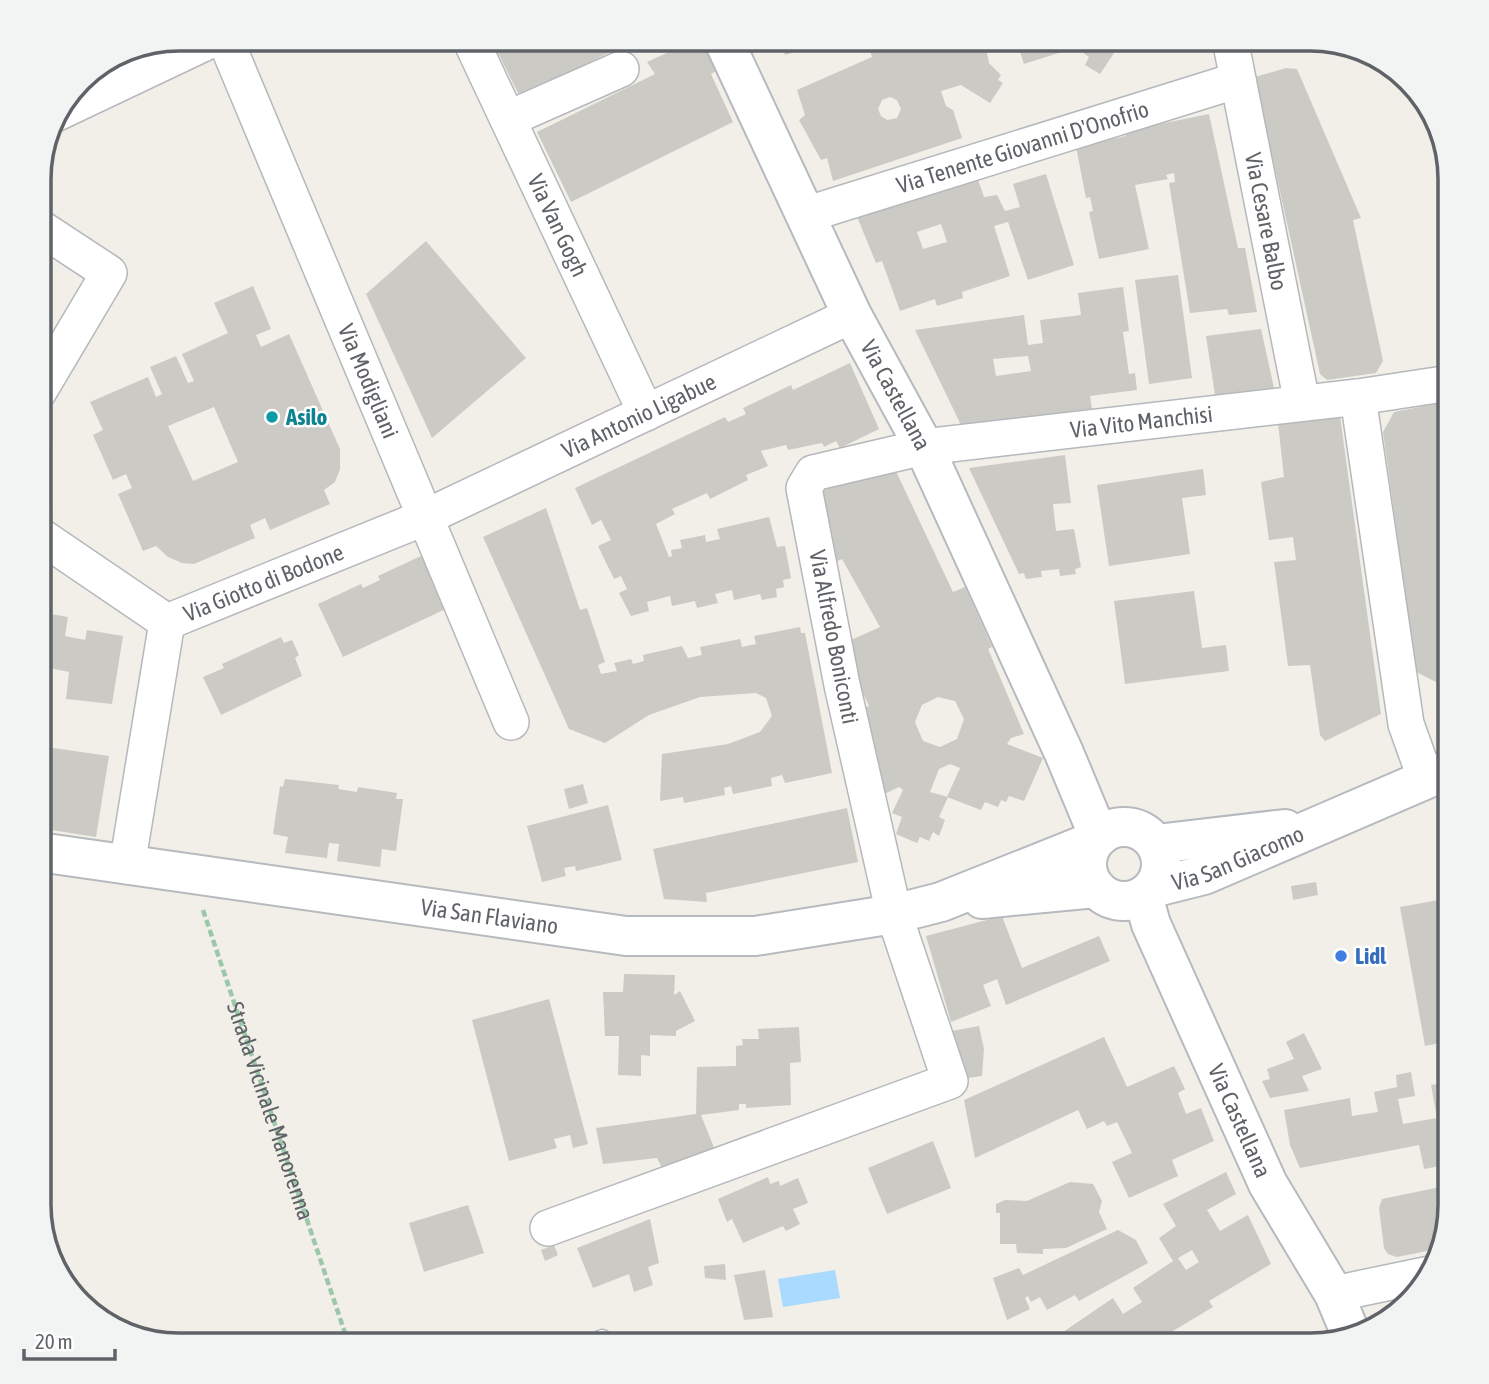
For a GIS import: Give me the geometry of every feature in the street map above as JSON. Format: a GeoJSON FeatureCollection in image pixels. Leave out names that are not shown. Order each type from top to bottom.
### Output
{"type":"FeatureCollection","features":[{"type":"Feature","properties":{"kind":"street"},"geometry":{"type":"LineString","coordinates":[[74,105],[186,51]]}},
{"type":"Feature","properties":{"kind":"street","name":"Via Modigliani"},"geometry":{"type":"LineString","coordinates":[[230,51],[511,722]]}},
{"type":"Feature","properties":{"kind":"street","name":"Via Van Gogh"},"geometry":{"type":"LineString","coordinates":[[476,51],[646,413]]}},
{"type":"Feature","properties":{"kind":"street","name":"Via Castellana"},"geometry":{"type":"LineString","coordinates":[[729,51],[852,315],[924,447],[1064,753],[1119,837]]}},
{"type":"Feature","properties":{"kind":"street","name":"Via Cesare Balbo"},"geometry":{"type":"LineString","coordinates":[[1232,51],[1302,403]]}},
{"type":"Feature","properties":{"kind":"street"},"geometry":{"type":"LineString","coordinates":[[508,120],[621,69]]}},
{"type":"Feature","properties":{"kind":"street","name":"Via Tenente Giovanni D'Onofrio"},"geometry":{"type":"LineString","coordinates":[[805,215],[1238,79]]}},
{"type":"Feature","properties":{"kind":"street"},"geometry":{"type":"LineString","coordinates":[[51,235],[108,273],[51,370]]}},
{"type":"Feature","properties":{"kind":"street","name":"Via Antonio Ligabue"},"geometry":{"type":"LineString","coordinates":[[426,517],[852,315]]}},
{"type":"Feature","properties":{"kind":"street","name":"Via Vito Manchisi"},"geometry":{"type":"LineString","coordinates":[[924,447],[1358,397],[1438,385]]}},
{"type":"Feature","properties":{"kind":"street"},"geometry":{"type":"LineString","coordinates":[[1358,397],[1406,724],[1438,773]]}},
{"type":"Feature","properties":{"kind":"street","name":"Via Alfredo Boniconti"},"geometry":{"type":"LineString","coordinates":[[548,1228],[950,1081],[894,914],[842,685],[804,488],[813,473],[924,447]]}},
{"type":"Feature","properties":{"kind":"street","name":"Via Giotto di Bodone"},"geometry":{"type":"LineString","coordinates":[[51,543],[167,622],[426,517]]}},
{"type":"Feature","properties":{"kind":"street"},"geometry":{"type":"LineString","coordinates":[[127,866],[167,622]]}},
{"type":"Feature","properties":{"kind":"street","name":"Via San Giacomo"},"geometry":{"type":"LineString","coordinates":[[1147,892],[1205,876],[1438,773]]}},
{"type":"Feature","properties":{"kind":"street","name":"Via San Giacomo"},"geometry":{"type":"LineString","coordinates":[[1119,837],[1322,825]]}},
{"type":"Feature","properties":{"kind":"street"},"geometry":{"type":"LineString","coordinates":[[1119,837],[1161,867],[1147,892],[1118,900],[1096,888],[1087,865],[1119,837]]}},
{"type":"Feature","properties":{"kind":"street","name":"Via San Flaviano"},"geometry":{"type":"LineString","coordinates":[[51,854],[626,936],[755,936],[894,914],[942,902],[1119,837]]}},
{"type":"Feature","properties":{"kind":"street","name":"Via San Flaviano"},"geometry":{"type":"LineString","coordinates":[[942,902],[1096,888]]}},
{"type":"Feature","properties":{"kind":"street","name":"Via Castellana"},"geometry":{"type":"LineString","coordinates":[[1147,892],[1151,925],[1268,1184],[1334,1294],[1348,1327]]}},
{"type":"Feature","properties":{"kind":"street"},"geometry":{"type":"LineString","coordinates":[[1334,1294],[1417,1277]]}},
{"type":"Feature","properties":{"kind":"path","name":"Strada Vicinale Manorenna"},"geometry":{"type":"LineString","coordinates":[[192,876],[345,1333]]}},
{"type":"Feature","properties":{"kind":"water"},"geometry":{"type":"Polygon","coordinates":[[[835,1270],[840,1298],[783,1307],[778,1279],[835,1270]]]}},
{"type":"Feature","properties":{"kind":"building"},"geometry":{"type":"Polygon","coordinates":[[[497,51],[612,51],[520,97],[497,51]]]}},
{"type":"Feature","properties":{"kind":"building"},"geometry":{"type":"Polygon","coordinates":[[[671,51],[712,51],[721,68],[711,74],[733,122],[571,202],[537,132],[655,74],[647,62],[671,51]]]}},
{"type":"Feature","properties":{"kind":"building"},"geometry":{"type":"Polygon","coordinates":[[[870,51],[986,51],[989,63],[1001,75],[998,80],[1003,83],[990,103],[961,85],[941,91],[946,106],[953,110],[962,138],[833,181],[827,158],[821,160],[799,120],[805,115],[797,90],[872,57],[870,51]],[[890,97],[882,100],[878,109],[881,116],[887,120],[897,118],[901,109],[897,100],[890,97]]]}},
{"type":"Feature","properties":{"kind":"building"},"geometry":{"type":"Polygon","coordinates":[[[1020,51],[1065,51],[1024,64],[1020,51]]]}},
{"type":"Feature","properties":{"kind":"building"},"geometry":{"type":"Polygon","coordinates":[[[1080,51],[1114,53],[1100,74],[1085,65],[1089,57],[1080,51]]]}},
{"type":"Feature","properties":{"kind":"building"},"geometry":{"type":"Polygon","coordinates":[[[1286,68],[1297,69],[1361,218],[1353,220],[1383,361],[1376,373],[1327,380],[1320,374],[1255,77],[1286,68]]]}},
{"type":"Feature","properties":{"kind":"building"},"geometry":{"type":"Polygon","coordinates":[[[1209,114],[1238,248],[1245,248],[1257,312],[1229,315],[1227,309],[1190,313],[1169,183],[1175,182],[1174,173],[1166,175],[1168,179],[1135,185],[1149,249],[1099,259],[1089,212],[1093,211],[1090,197],[1086,198],[1076,147],[1126,136],[1125,131],[1209,114]]]}},
{"type":"Feature","properties":{"kind":"building"},"geometry":{"type":"Polygon","coordinates":[[[974,168],[984,197],[997,195],[1005,211],[1020,207],[1013,184],[1046,174],[1074,265],[1028,280],[1008,222],[994,226],[1010,276],[962,292],[963,298],[937,306],[935,299],[900,311],[882,261],[876,263],[853,207],[974,168]],[[941,224],[917,232],[923,249],[947,242],[941,224]]]}},
{"type":"Feature","properties":{"kind":"building"},"geometry":{"type":"Polygon","coordinates":[[[426,241],[526,358],[432,438],[366,294],[426,241]]]}},
{"type":"Feature","properties":{"kind":"building"},"geometry":{"type":"Polygon","coordinates":[[[1178,275],[1192,378],[1149,384],[1135,280],[1178,275]]]}},
{"type":"Feature","properties":{"kind":"building","name":"Asilo"},"geometry":{"type":"Polygon","coordinates":[[[253,286],[271,329],[256,335],[261,347],[289,334],[340,449],[340,469],[335,482],[324,490],[330,504],[270,530],[265,518],[250,525],[255,538],[194,564],[182,563],[168,557],[156,546],[143,551],[118,494],[132,488],[126,474],[113,480],[93,435],[103,430],[90,402],[148,377],[156,397],[162,394],[150,367],[176,356],[188,383],[194,381],[182,354],[228,333],[214,303],[253,286]],[[214,407],[168,426],[193,481],[238,462],[214,407]]]}},
{"type":"Feature","properties":{"kind":"building"},"geometry":{"type":"Polygon","coordinates":[[[1123,287],[1129,331],[1123,332],[1129,374],[1135,373],[1137,390],[1090,396],[1092,409],[961,425],[915,330],[1024,315],[1028,345],[1043,343],[1040,320],[1081,315],[1078,293],[1123,287]],[[1028,356],[993,359],[996,376],[1031,371],[1028,356]]]}},
{"type":"Feature","properties":{"kind":"building"},"geometry":{"type":"Polygon","coordinates":[[[1261,329],[1274,388],[1215,395],[1206,336],[1261,329]]]}},
{"type":"Feature","properties":{"kind":"building"},"geometry":{"type":"Polygon","coordinates":[[[850,363],[879,429],[840,448],[836,441],[824,447],[822,443],[788,450],[786,445],[761,451],[768,466],[746,475],[748,480],[710,499],[707,493],[672,509],[675,514],[656,524],[669,557],[672,556],[671,550],[682,548],[680,540],[705,535],[706,542],[720,539],[717,529],[769,517],[777,547],[785,546],[791,578],[783,580],[784,587],[776,589],[777,597],[762,600],[760,594],[734,600],[732,590],[715,594],[718,603],[697,608],[695,601],[672,606],[670,596],[647,602],[649,611],[631,616],[619,593],[627,589],[621,576],[614,579],[598,546],[611,540],[601,520],[592,525],[575,488],[725,417],[728,422],[746,414],[743,408],[791,385],[793,390],[850,363]]]}},
{"type":"Feature","properties":{"kind":"building"},"geometry":{"type":"Polygon","coordinates":[[[1438,403],[1436,682],[1418,673],[1415,665],[1383,432],[1394,412],[1438,403]]]}},
{"type":"Feature","properties":{"kind":"building"},"geometry":{"type":"Polygon","coordinates":[[[1340,416],[1381,714],[1325,741],[1320,735],[1310,665],[1288,666],[1274,562],[1296,560],[1293,537],[1269,540],[1261,482],[1284,477],[1278,423],[1340,416]]]}},
{"type":"Feature","properties":{"kind":"building"},"geometry":{"type":"Polygon","coordinates":[[[1065,455],[1071,503],[1053,504],[1056,531],[1074,529],[1081,567],[1075,569],[1076,574],[1060,576],[1059,569],[1041,571],[1042,577],[1026,579],[1024,573],[1019,574],[969,468],[1065,455]]]}},
{"type":"Feature","properties":{"kind":"building"},"geometry":{"type":"Polygon","coordinates":[[[894,467],[953,592],[965,587],[992,647],[988,649],[1024,734],[1011,738],[1007,744],[1043,758],[1024,801],[1009,796],[1006,802],[1001,800],[998,807],[985,802],[981,810],[948,797],[939,817],[945,820],[939,836],[933,832],[929,841],[920,837],[917,843],[896,834],[902,817],[892,813],[903,790],[899,787],[882,795],[859,711],[869,706],[840,645],[880,627],[842,559],[826,566],[820,485],[894,467]],[[938,697],[922,705],[915,722],[923,741],[940,747],[957,739],[964,719],[955,701],[938,697]],[[950,764],[939,769],[930,792],[947,797],[960,768],[950,764]]]}},
{"type":"Feature","properties":{"kind":"building"},"geometry":{"type":"Polygon","coordinates":[[[1203,469],[1206,495],[1182,498],[1190,554],[1109,566],[1097,485],[1203,469]]]}},
{"type":"Feature","properties":{"kind":"building"},"geometry":{"type":"Polygon","coordinates":[[[546,508],[580,610],[587,608],[605,662],[598,665],[601,674],[617,671],[614,663],[631,659],[633,664],[644,661],[643,655],[682,646],[688,658],[702,655],[700,647],[740,639],[742,647],[756,644],[754,636],[800,627],[801,633],[805,633],[832,773],[785,783],[782,775],[771,778],[772,786],[733,794],[731,786],[724,788],[725,795],[684,803],[683,797],[660,801],[662,754],[728,744],[760,732],[772,716],[766,698],[756,693],[700,697],[649,715],[605,743],[569,729],[483,537],[546,508]]]}},
{"type":"Feature","properties":{"kind":"building"},"geometry":{"type":"Polygon","coordinates":[[[423,555],[448,608],[343,657],[318,604],[361,584],[363,588],[380,580],[378,576],[423,555]]]}},
{"type":"Feature","properties":{"kind":"building"},"geometry":{"type":"Polygon","coordinates":[[[1194,591],[1202,648],[1226,645],[1229,671],[1125,684],[1114,601],[1194,591]]]}},
{"type":"Feature","properties":{"kind":"building"},"geometry":{"type":"Polygon","coordinates":[[[51,614],[68,617],[65,636],[85,640],[87,630],[123,636],[112,704],[66,699],[69,672],[51,668],[51,614]]]}},
{"type":"Feature","properties":{"kind":"building"},"geometry":{"type":"Polygon","coordinates":[[[281,637],[284,643],[292,640],[299,655],[295,658],[302,676],[221,715],[203,677],[224,668],[222,664],[281,637]]]}},
{"type":"Feature","properties":{"kind":"building"},"geometry":{"type":"Polygon","coordinates":[[[51,747],[109,756],[96,837],[51,830],[51,747]]]}},
{"type":"Feature","properties":{"kind":"building"},"geometry":{"type":"Polygon","coordinates":[[[285,779],[339,785],[338,789],[357,792],[358,787],[397,793],[396,799],[403,799],[396,851],[382,849],[380,867],[337,861],[339,844],[329,843],[327,858],[285,853],[288,837],[273,834],[280,786],[283,787],[285,779]]]}},
{"type":"Feature","properties":{"kind":"building"},"geometry":{"type":"Polygon","coordinates":[[[583,784],[588,803],[569,809],[564,789],[583,784]]]}},
{"type":"Feature","properties":{"kind":"building"},"geometry":{"type":"Polygon","coordinates":[[[608,805],[622,860],[576,871],[575,866],[564,868],[566,876],[542,882],[527,826],[608,805]]]}},
{"type":"Feature","properties":{"kind":"building"},"geometry":{"type":"Polygon","coordinates":[[[847,808],[858,862],[706,893],[707,902],[664,899],[653,849],[847,808]]]}},
{"type":"Feature","properties":{"kind":"building"},"geometry":{"type":"Polygon","coordinates":[[[1316,882],[1318,895],[1293,900],[1291,886],[1316,882]]]}},
{"type":"Feature","properties":{"kind":"building"},"geometry":{"type":"Polygon","coordinates":[[[1438,900],[1438,1043],[1425,1046],[1400,907],[1438,900]]]}},
{"type":"Feature","properties":{"kind":"building"},"geometry":{"type":"Polygon","coordinates":[[[1002,916],[1022,968],[1099,936],[1110,961],[1006,1005],[997,979],[983,985],[991,1006],[951,1022],[926,936],[1002,916]]]}},
{"type":"Feature","properties":{"kind":"building"},"geometry":{"type":"Polygon","coordinates":[[[624,974],[675,975],[674,995],[680,991],[695,1021],[676,1031],[676,1036],[650,1035],[650,1056],[641,1055],[641,1076],[618,1075],[619,1036],[605,1036],[603,992],[623,992],[624,974]]]}},
{"type":"Feature","properties":{"kind":"building"},"geometry":{"type":"Polygon","coordinates":[[[549,999],[588,1144],[573,1148],[570,1135],[554,1139],[557,1148],[509,1161],[472,1020],[549,999]]]}},
{"type":"Feature","properties":{"kind":"building"},"geometry":{"type":"Polygon","coordinates":[[[979,1026],[984,1049],[982,1076],[962,1079],[952,1031],[979,1026]]]}},
{"type":"Feature","properties":{"kind":"building"},"geometry":{"type":"Polygon","coordinates":[[[799,1027],[801,1062],[790,1063],[791,1105],[746,1108],[746,1104],[739,1104],[739,1110],[701,1115],[715,1150],[690,1160],[688,1158],[662,1168],[657,1158],[603,1164],[596,1128],[696,1114],[697,1067],[736,1066],[736,1046],[743,1045],[742,1039],[759,1039],[758,1029],[799,1027]]]}},
{"type":"Feature","properties":{"kind":"building"},"geometry":{"type":"Polygon","coordinates":[[[1304,1033],[1322,1069],[1302,1076],[1309,1091],[1270,1098],[1262,1081],[1270,1079],[1267,1069],[1294,1059],[1286,1042],[1304,1033]]]}},
{"type":"Feature","properties":{"kind":"building"},"geometry":{"type":"Polygon","coordinates":[[[1104,1037],[1127,1087],[1174,1066],[1185,1089],[1178,1093],[1186,1114],[1201,1108],[1214,1141],[1172,1160],[1178,1176],[1129,1198],[1112,1162],[1132,1153],[1117,1122],[1107,1126],[1104,1121],[1087,1129],[1078,1110],[975,1158],[964,1100],[1104,1037]]]}},
{"type":"Feature","properties":{"kind":"building"},"geometry":{"type":"Polygon","coordinates":[[[1411,1072],[1415,1096],[1398,1099],[1403,1124],[1437,1118],[1431,1085],[1438,1084],[1438,1166],[1424,1169],[1419,1145],[1300,1168],[1290,1145],[1284,1110],[1350,1098],[1352,1116],[1378,1112],[1374,1092],[1397,1087],[1396,1075],[1411,1072]]]}},
{"type":"Feature","properties":{"kind":"building"},"geometry":{"type":"Polygon","coordinates":[[[933,1141],[951,1188],[887,1214],[868,1168],[933,1141]]]}},
{"type":"Feature","properties":{"kind":"building"},"geometry":{"type":"Polygon","coordinates":[[[1226,1172],[1236,1194],[1207,1210],[1220,1231],[1248,1215],[1271,1264],[1209,1301],[1213,1307],[1170,1333],[1062,1333],[1113,1298],[1123,1314],[1142,1302],[1133,1288],[1173,1261],[1159,1238],[1176,1226],[1163,1204],[1226,1172]],[[1192,1250],[1178,1258],[1186,1270],[1199,1262],[1192,1250]]]}},
{"type":"Feature","properties":{"kind":"building"},"geometry":{"type":"Polygon","coordinates":[[[768,1177],[770,1184],[779,1181],[780,1186],[798,1178],[808,1203],[793,1209],[800,1224],[786,1231],[783,1226],[743,1243],[732,1219],[727,1222],[718,1199],[768,1177]]]}},
{"type":"Feature","properties":{"kind":"building"},"geometry":{"type":"Polygon","coordinates":[[[1070,1182],[1093,1184],[1102,1201],[1099,1212],[1107,1229],[1066,1248],[1043,1249],[1043,1254],[1017,1253],[1016,1244],[1000,1244],[1000,1213],[996,1213],[996,1204],[1005,1200],[1027,1201],[1070,1182]]]}},
{"type":"Feature","properties":{"kind":"building"},"geometry":{"type":"Polygon","coordinates":[[[1438,1187],[1436,1230],[1429,1251],[1397,1257],[1388,1254],[1384,1248],[1379,1208],[1382,1199],[1438,1187]]]}},
{"type":"Feature","properties":{"kind":"building"},"geometry":{"type":"Polygon","coordinates":[[[468,1205],[484,1253],[424,1272],[409,1223],[468,1205]]]}},
{"type":"Feature","properties":{"kind":"building"},"geometry":{"type":"Polygon","coordinates":[[[650,1219],[659,1263],[648,1267],[653,1285],[634,1292],[629,1274],[593,1288],[577,1248],[650,1219]]]}},
{"type":"Feature","properties":{"kind":"building"},"geometry":{"type":"Polygon","coordinates":[[[1118,1230],[1136,1240],[1148,1263],[1079,1301],[1075,1295],[1047,1310],[1040,1297],[1031,1302],[1028,1296],[1025,1298],[1030,1309],[1007,1320],[993,1278],[1019,1268],[1023,1275],[1118,1230]]]}},
{"type":"Feature","properties":{"kind":"building"},"geometry":{"type":"Polygon","coordinates":[[[554,1245],[558,1255],[545,1261],[541,1250],[554,1245]]]}},
{"type":"Feature","properties":{"kind":"building"},"geometry":{"type":"Polygon","coordinates":[[[725,1264],[726,1280],[705,1278],[704,1266],[725,1264]]]}},
{"type":"Feature","properties":{"kind":"building"},"geometry":{"type":"Polygon","coordinates":[[[765,1270],[773,1317],[744,1320],[734,1275],[765,1270]]]}},
{"type":"Feature","properties":{"kind":"place","name":"Asilo"},"geometry":{"type":"Point","coordinates":[272,417]}},
{"type":"Feature","properties":{"kind":"place","name":"Lidl"},"geometry":{"type":"Point","coordinates":[1341,956]}}]}
